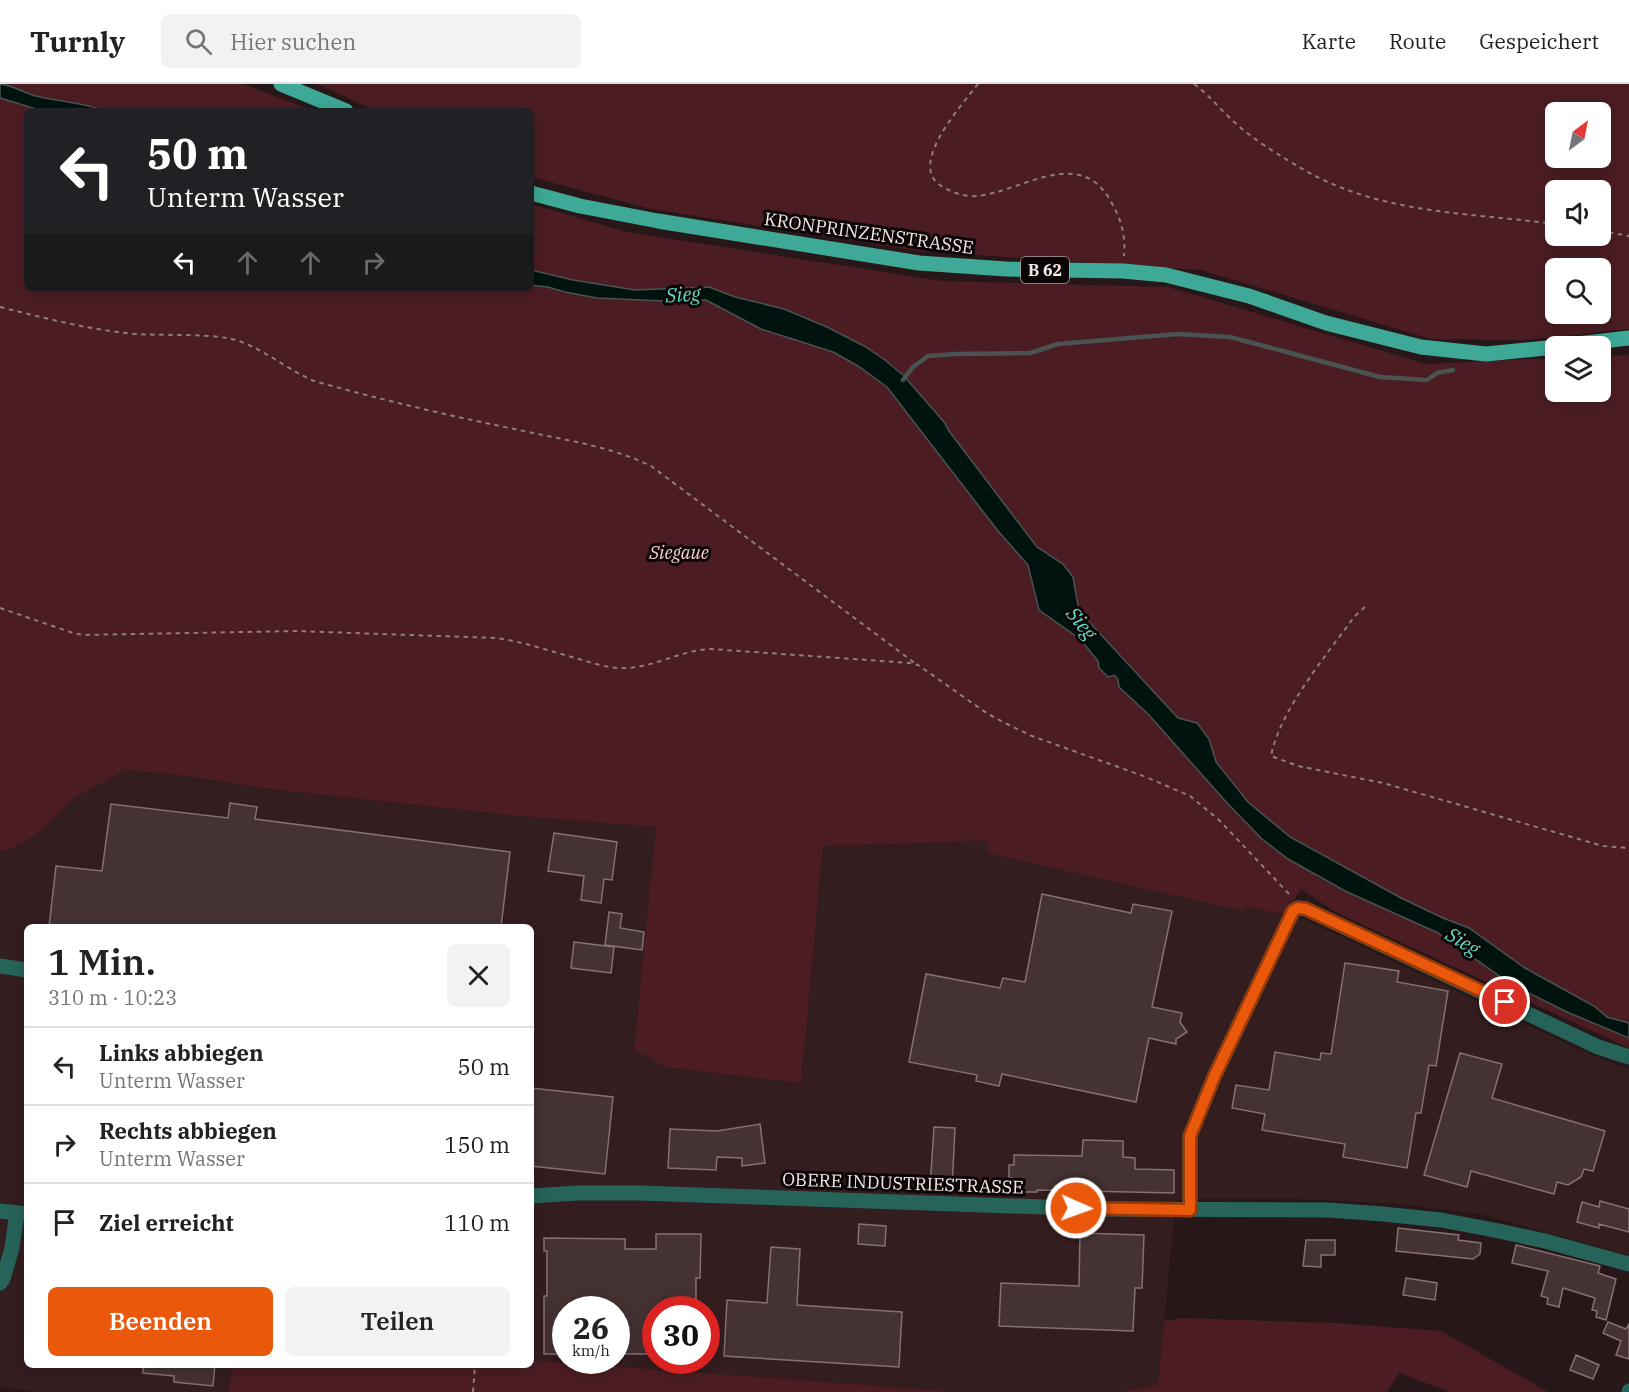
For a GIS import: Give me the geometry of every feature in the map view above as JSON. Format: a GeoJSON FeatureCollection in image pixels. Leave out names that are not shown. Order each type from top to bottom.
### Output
{"type":"FeatureCollection","features":[{"type":"Feature","properties":{"kind":"main road"},"geometry":{"type":"LineString","coordinates":[[281,84],[339,108]]}},
{"type":"Feature","properties":{"kind":"main road","name":"KRONPRINZENSTRASSE"},"geometry":{"type":"LineString","coordinates":[[534,194],[580,206],[658,221],[919,263],[1006,269],[1123,271],[1166,275],[1249,296],[1326,322],[1421,347],[1486,354],[1545,348]]}},
{"type":"Feature","properties":{"kind":"main road","name":"KRONPRINZENSTRASSE"},"geometry":{"type":"LineString","coordinates":[[1611,340],[1629,338]]}},
{"type":"Feature","properties":{"kind":"street"},"geometry":{"type":"LineString","coordinates":[[1190,1210],[1190,1136],[1214,1077],[1258,982],[1293,911],[1298,908],[1306,909],[1382,944],[1598,1047],[1629,1058]]}},
{"type":"Feature","properties":{"kind":"street"},"geometry":{"type":"LineString","coordinates":[[0,966],[24,970]]}},
{"type":"Feature","properties":{"kind":"street","name":"OBERE INDUSTRIESTRASSE"},"geometry":{"type":"LineString","coordinates":[[534,1196],[639,1192],[1087,1209],[1328,1210],[1441,1220],[1545,1241],[1629,1264]]}},
{"type":"Feature","properties":{"kind":"street"},"geometry":{"type":"LineString","coordinates":[[0,1211],[22,1214],[3,1279],[0,1282]]}},
{"type":"Feature","properties":{"kind":"path"},"geometry":{"type":"LineString","coordinates":[[978,84],[951,119],[936,144],[929,163],[936,183],[957,194],[974,196],[1010,189],[1054,174],[1066,172],[1085,177],[1107,195],[1119,217],[1125,245],[1123,271]]}},
{"type":"Feature","properties":{"kind":"path"},"geometry":{"type":"LineString","coordinates":[[1194,84],[1209,95],[1232,120],[1263,143],[1306,171],[1343,188],[1416,208],[1545,223]]}},
{"type":"Feature","properties":{"kind":"path"},"geometry":{"type":"LineString","coordinates":[[1611,233],[1629,236]]}},
{"type":"Feature","properties":{"kind":"path"},"geometry":{"type":"LineString","coordinates":[[0,307],[63,324],[126,333],[232,339],[256,348],[297,374],[314,381],[495,425],[612,450],[634,458],[651,466],[918,665],[988,714],[1032,736],[1146,777],[1190,796],[1219,820],[1281,885],[1298,908]]}},
{"type":"Feature","properties":{"kind":"path"},"geometry":{"type":"LineString","coordinates":[[1365,607],[1354,617],[1284,718],[1274,739],[1271,756],[1298,766],[1383,783],[1604,846],[1629,848]]}},
{"type":"Feature","properties":{"kind":"path"},"geometry":{"type":"LineString","coordinates":[[0,608],[83,635],[296,631],[497,638],[618,668],[641,666],[699,649],[918,665]]}},
{"type":"Feature","properties":{"kind":"path"},"geometry":{"type":"LineString","coordinates":[[473,1392],[475,1368]]}},
{"type":"Feature","properties":{"kind":"shaded area"},"geometry":{"type":"Polygon","coordinates":[[[125,770],[181,775],[278,790],[529,817],[657,827],[634,1049],[801,1083],[823,846],[983,841],[1210,899],[1280,908],[1589,1054],[1629,1069],[1629,1255],[1480,1214],[1391,1203],[1297,1199],[1176,1199],[1158,1385],[1118,1392],[959,1392],[718,1374],[720,1296],[642,1296],[642,1368],[630,1367],[630,1296],[552,1296],[552,1362],[534,1360],[534,924],[24,924],[24,1368],[232,1368],[228,1392],[36,1392],[0,1387],[0,851],[9,850],[36,835],[74,798],[125,770]]]}},
{"type":"Feature","properties":{"kind":"green space","name":"Siegaue"},"geometry":{"type":"Polygon","coordinates":[[[0,84],[243,84],[307,108],[24,108],[24,291],[534,291],[534,205],[627,232],[942,281],[1168,287],[1426,364],[1545,358],[1545,402],[1611,402],[1611,356],[1629,355],[1629,1023],[1607,1017],[1593,1006],[1525,968],[1469,928],[1401,898],[1320,854],[1315,876],[1345,892],[1438,933],[1511,984],[1567,1012],[1629,1038],[1629,1048],[1335,912],[1301,889],[1286,914],[1246,907],[1244,911],[987,853],[989,843],[983,841],[823,846],[801,1083],[666,1067],[634,1049],[656,827],[529,817],[278,790],[179,775],[125,770],[74,798],[36,835],[9,850],[0,851],[0,84]]]}},
{"type":"Feature","properties":{"kind":"green space"},"geometry":{"type":"Polygon","coordinates":[[[317,84],[1629,84],[1629,329],[1524,340],[1431,339],[1201,270],[918,251],[651,209],[534,178],[534,108],[369,108],[317,84]]]}},
{"type":"Feature","properties":{"kind":"green space"},"geometry":{"type":"Polygon","coordinates":[[[1181,1318],[1335,1323],[1441,1331],[1548,1392],[1450,1392],[1399,1373],[1387,1392],[1118,1392],[1158,1385],[1164,1321],[1181,1318]]]}},
{"type":"Feature","properties":{"kind":"green space"},"geometry":{"type":"Polygon","coordinates":[[[534,1360],[552,1362],[552,1374],[630,1374],[630,1367],[642,1368],[642,1374],[718,1374],[959,1392],[228,1392],[232,1368],[534,1368],[534,1360]]]}},
{"type":"Feature","properties":{"kind":"water"},"geometry":{"type":"Polygon","coordinates":[[[0,84],[36,96],[95,108],[33,108],[0,98],[0,84]]]}},
{"type":"Feature","properties":{"kind":"water","name":"Sieg"},"geometry":{"type":"Polygon","coordinates":[[[534,271],[573,280],[635,290],[709,287],[735,297],[784,309],[827,327],[885,360],[904,376],[944,422],[1037,547],[1063,564],[1073,577],[1079,611],[1178,718],[1197,723],[1209,739],[1216,762],[1248,802],[1290,837],[1401,898],[1469,928],[1525,968],[1594,1006],[1607,1017],[1629,1023],[1629,1038],[1567,1012],[1511,984],[1438,933],[1345,891],[1288,859],[1262,839],[1148,714],[1119,687],[1118,679],[1114,675],[1108,677],[1099,668],[1098,661],[1080,639],[1039,610],[1028,565],[998,531],[887,387],[858,366],[833,352],[761,329],[706,300],[597,298],[534,285],[534,271]]]}},
{"type":"Feature","properties":{"kind":"building"},"geometry":{"type":"Polygon","coordinates":[[[230,803],[257,807],[255,819],[510,852],[501,924],[49,924],[56,866],[102,871],[111,804],[228,818],[230,803]]]}},
{"type":"Feature","properties":{"kind":"building"},"geometry":{"type":"Polygon","coordinates":[[[554,833],[617,842],[612,880],[604,879],[601,903],[581,900],[584,876],[548,871],[554,833]]]}},
{"type":"Feature","properties":{"kind":"building"},"geometry":{"type":"Polygon","coordinates":[[[1042,894],[1131,913],[1133,904],[1172,911],[1152,1007],[1182,1013],[1180,1022],[1187,1032],[1176,1039],[1176,1044],[1149,1038],[1136,1102],[1002,1074],[999,1086],[976,1081],[977,1075],[909,1062],[926,974],[1000,988],[1003,978],[1025,982],[1042,894]]]}},
{"type":"Feature","properties":{"kind":"building"},"geometry":{"type":"Polygon","coordinates":[[[609,912],[622,914],[620,928],[644,932],[642,950],[605,945],[609,912]]]}},
{"type":"Feature","properties":{"kind":"building"},"geometry":{"type":"Polygon","coordinates":[[[574,942],[614,947],[611,973],[571,968],[574,942]]]}},
{"type":"Feature","properties":{"kind":"building"},"geometry":{"type":"Polygon","coordinates":[[[1345,963],[1399,971],[1397,982],[1448,991],[1436,1066],[1429,1065],[1421,1113],[1416,1113],[1407,1168],[1343,1157],[1345,1144],[1262,1130],[1265,1114],[1232,1108],[1236,1085],[1269,1090],[1275,1052],[1320,1060],[1321,1053],[1331,1054],[1345,963]]]}},
{"type":"Feature","properties":{"kind":"building"},"geometry":{"type":"Polygon","coordinates":[[[1460,1053],[1502,1064],[1492,1098],[1605,1131],[1593,1171],[1584,1169],[1581,1177],[1568,1185],[1557,1182],[1554,1194],[1471,1171],[1467,1187],[1424,1175],[1460,1053]]]}},
{"type":"Feature","properties":{"kind":"building"},"geometry":{"type":"Polygon","coordinates":[[[534,1088],[613,1097],[605,1174],[534,1166],[534,1088]]]}},
{"type":"Feature","properties":{"kind":"building"},"geometry":{"type":"Polygon","coordinates":[[[760,1124],[765,1163],[742,1166],[742,1158],[717,1157],[716,1170],[668,1168],[670,1129],[717,1131],[760,1124]]]}},
{"type":"Feature","properties":{"kind":"building"},"geometry":{"type":"Polygon","coordinates":[[[934,1127],[955,1128],[952,1189],[930,1187],[934,1127]]]}},
{"type":"Feature","properties":{"kind":"building"},"geometry":{"type":"Polygon","coordinates":[[[1083,1140],[1123,1141],[1123,1157],[1135,1158],[1135,1169],[1174,1170],[1174,1193],[1037,1190],[1037,1192],[1013,1192],[1013,1178],[1009,1178],[1009,1165],[1014,1165],[1014,1155],[1082,1156],[1083,1140]]]}},
{"type":"Feature","properties":{"kind":"building"},"geometry":{"type":"Polygon","coordinates":[[[1600,1201],[1629,1209],[1629,1232],[1599,1224],[1599,1228],[1577,1222],[1582,1202],[1599,1207],[1600,1201]]]}},
{"type":"Feature","properties":{"kind":"building"},"geometry":{"type":"Polygon","coordinates":[[[859,1224],[886,1226],[885,1246],[858,1244],[859,1224]]]}},
{"type":"Feature","properties":{"kind":"building"},"geometry":{"type":"Polygon","coordinates":[[[1398,1228],[1459,1235],[1458,1240],[1481,1243],[1480,1254],[1473,1259],[1396,1251],[1398,1228]]]}},
{"type":"Feature","properties":{"kind":"building"},"geometry":{"type":"Polygon","coordinates":[[[1080,1233],[1144,1235],[1142,1288],[1135,1288],[1133,1331],[999,1326],[1001,1283],[1079,1286],[1080,1233]]]}},
{"type":"Feature","properties":{"kind":"building"},"geometry":{"type":"Polygon","coordinates":[[[656,1234],[701,1234],[700,1278],[696,1278],[696,1296],[642,1296],[642,1354],[630,1354],[630,1296],[552,1296],[552,1354],[544,1354],[547,1251],[544,1251],[544,1238],[625,1239],[625,1249],[656,1249],[656,1234]]]}},
{"type":"Feature","properties":{"kind":"building"},"geometry":{"type":"Polygon","coordinates":[[[1306,1240],[1335,1240],[1335,1255],[1321,1255],[1321,1267],[1303,1266],[1306,1240]]]}},
{"type":"Feature","properties":{"kind":"building"},"geometry":{"type":"Polygon","coordinates":[[[1516,1245],[1600,1266],[1598,1273],[1616,1279],[1606,1320],[1596,1317],[1597,1311],[1592,1310],[1595,1298],[1563,1288],[1559,1307],[1547,1304],[1548,1298],[1541,1296],[1548,1271],[1512,1263],[1516,1245]]]}},
{"type":"Feature","properties":{"kind":"building"},"geometry":{"type":"Polygon","coordinates":[[[771,1247],[800,1249],[797,1305],[902,1312],[899,1367],[724,1356],[727,1300],[767,1303],[771,1247]]]}},
{"type":"Feature","properties":{"kind":"building"},"geometry":{"type":"Polygon","coordinates":[[[1406,1278],[1437,1283],[1435,1300],[1403,1295],[1406,1278]]]}},
{"type":"Feature","properties":{"kind":"building"},"geometry":{"type":"Polygon","coordinates":[[[1608,1322],[1626,1329],[1629,1324],[1629,1359],[1616,1355],[1621,1341],[1603,1333],[1608,1322]]]}},
{"type":"Feature","properties":{"kind":"building"},"geometry":{"type":"Polygon","coordinates":[[[1576,1355],[1599,1365],[1593,1379],[1570,1370],[1576,1355]]]}},
{"type":"Feature","properties":{"kind":"building"},"geometry":{"type":"Polygon","coordinates":[[[143,1368],[215,1368],[213,1386],[174,1382],[174,1376],[143,1373],[143,1368]]]}},
{"type":"Feature","properties":{"kind":"waterway"},"geometry":{"type":"LineString","coordinates":[[903,380],[913,367],[928,356],[1030,353],[1058,344],[1178,334],[1230,337],[1380,377],[1427,380],[1437,373],[1453,370]]}},
{"type":"Feature","properties":{"kind":"route"},"geometry":{"type":"LineString","coordinates":[[1076,1208],[1190,1210],[1190,1136],[1214,1077],[1258,982],[1293,911],[1298,908],[1306,909],[1505,1002]]}}]}
